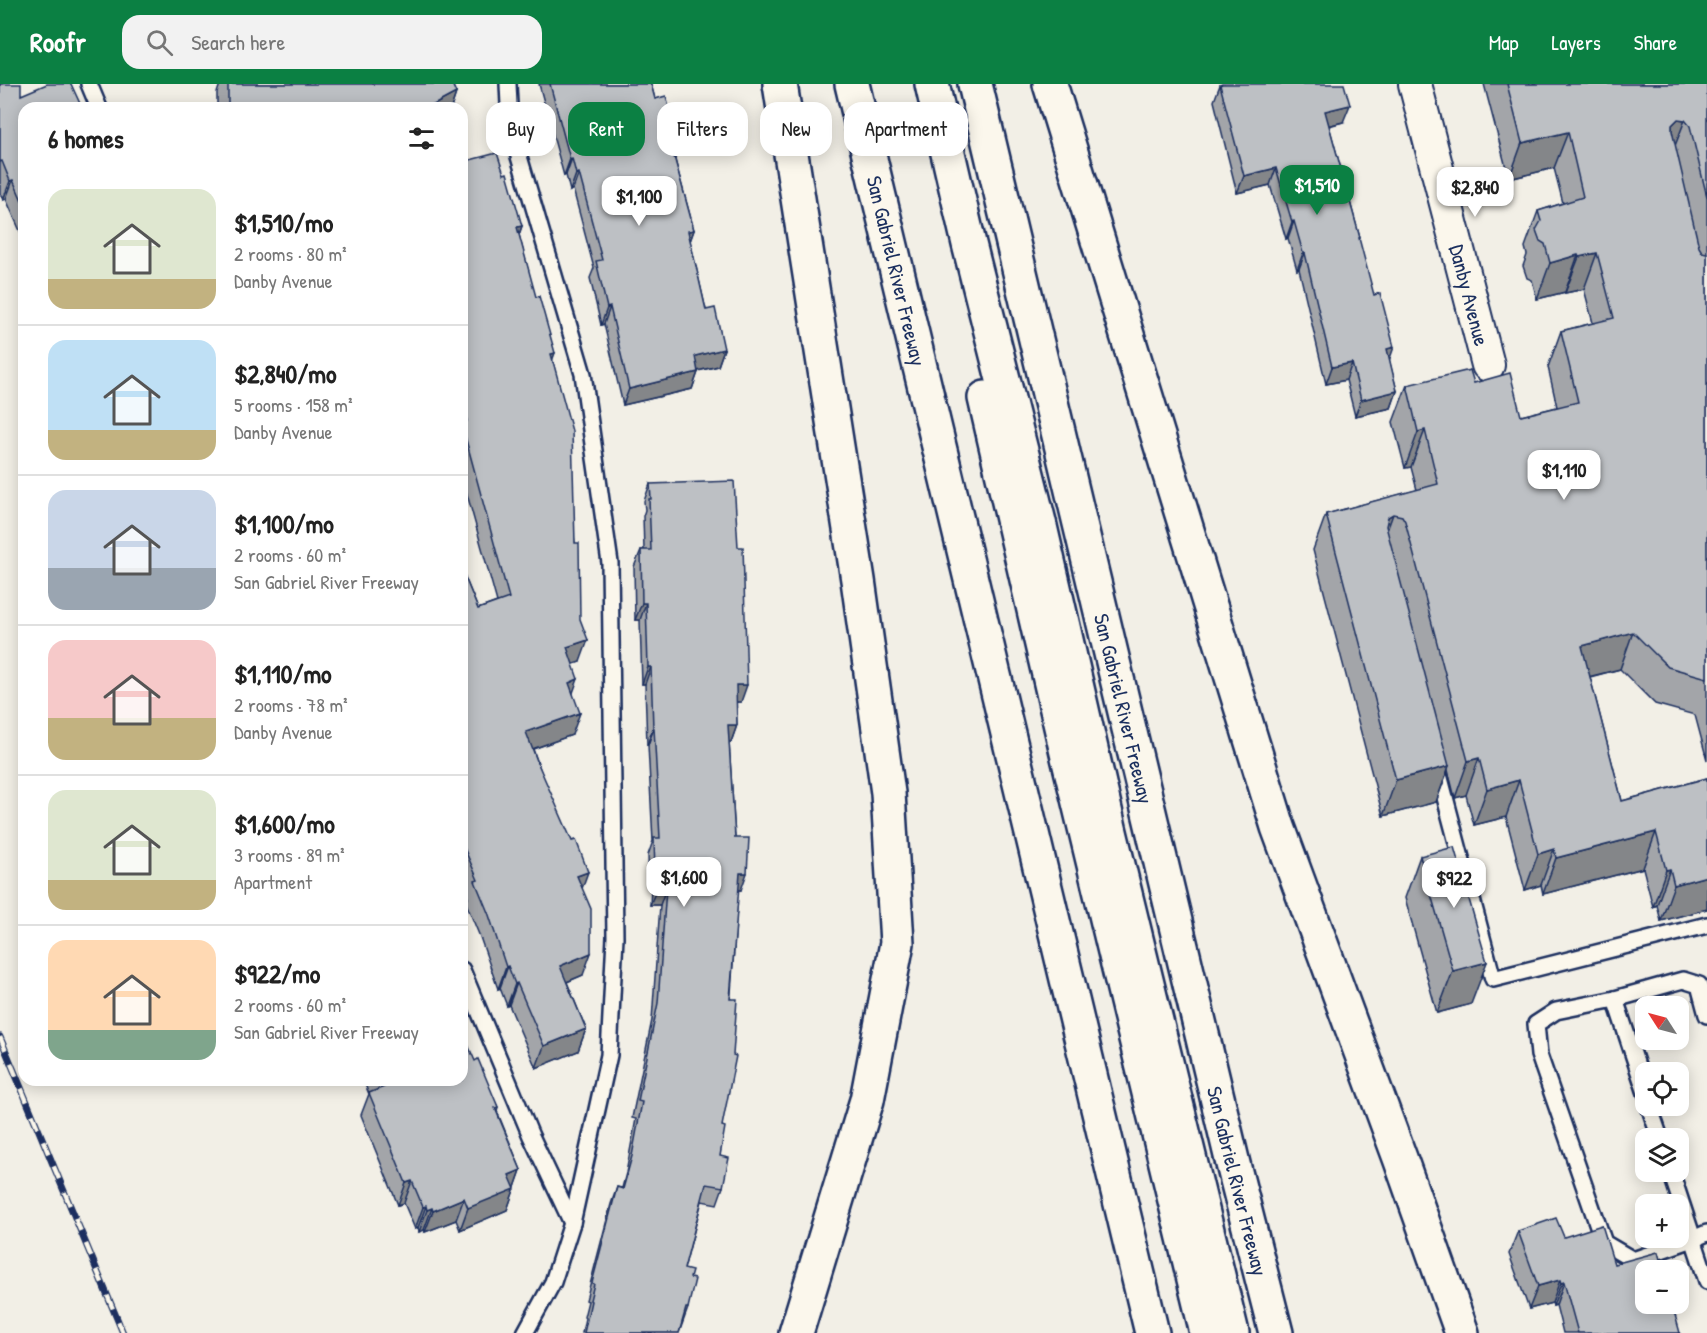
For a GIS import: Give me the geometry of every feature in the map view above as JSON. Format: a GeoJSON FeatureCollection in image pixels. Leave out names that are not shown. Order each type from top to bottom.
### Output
{"type":"FeatureCollection","features":[{"type":"Feature","properties":{"kind":"highway"},"geometry":{"type":"LineString","coordinates":[[780,84],[854,556],[888,793],[897,943],[867,1100],[796,1333]]}},
{"type":"Feature","properties":{"kind":"highway","name":"San Gabriel River Freeway"},"geometry":{"type":"LineString","coordinates":[[852,84],[1152,1333]]}},
{"type":"Feature","properties":{"kind":"highway"},"geometry":{"type":"LineString","coordinates":[[908,84],[989,414],[1082,814],[1207,1333]]}},
{"type":"Feature","properties":{"kind":"highway"},"geometry":{"type":"LineString","coordinates":[[932,84],[1232,1333]]}},
{"type":"Feature","properties":{"kind":"highway","name":"San Gabriel River Freeway"},"geometry":{"type":"LineString","coordinates":[[975,84],[1233,1164],[1276,1333]]}},
{"type":"Feature","properties":{"kind":"highway"},"geometry":{"type":"LineString","coordinates":[[1050,84],[1278,827],[1462,1333]]}},
{"type":"Feature","properties":{"kind":"street","name":"Danby Avenue"},"geometry":{"type":"LineString","coordinates":[[1415,84],[1488,365]]}},
{"type":"Feature","properties":{"kind":"lane"},"geometry":{"type":"LineString","coordinates":[[90,84],[97,102]]}},
{"type":"Feature","properties":{"kind":"lane"},"geometry":{"type":"LineString","coordinates":[[508,84],[510,126],[583,374],[610,563],[615,937],[609,1055],[572,1223],[553,1282],[525,1333]]}},
{"type":"Feature","properties":{"kind":"lane"},"geometry":{"type":"LineString","coordinates":[[1433,752],[1493,979],[1707,924]]}},
{"type":"Feature","properties":{"kind":"lane"},"geometry":{"type":"LineString","coordinates":[[1700,1236],[1633,1260],[1604,1243],[1539,1055],[1536,1024],[1556,1011],[1615,999],[1683,980],[1699,985],[1707,1015]]}},
{"type":"Feature","properties":{"kind":"lane"},"geometry":{"type":"LineString","coordinates":[[468,984],[531,1136],[572,1223]]}},
{"type":"Feature","properties":{"kind":"lane"},"geometry":{"type":"LineString","coordinates":[[1615,999],[1636,1062]]}},
{"type":"Feature","properties":{"kind":"lane"},"geometry":{"type":"LineString","coordinates":[[1676,1182],[1700,1236],[1707,1281]]}},
{"type":"Feature","properties":{"kind":"building"},"geometry":{"type":"Polygon","coordinates":[[[0,84],[21,84],[21,95],[47,84],[71,84],[79,102],[18,102],[18,191],[13,180],[10,181],[2,161],[0,162],[0,84]]]}},
{"type":"Feature","properties":{"kind":"building"},"geometry":{"type":"Polygon","coordinates":[[[228,84],[452,84],[456,93],[439,102],[228,102],[228,84]]]}},
{"type":"Feature","properties":{"kind":"building"},"geometry":{"type":"Polygon","coordinates":[[[550,84],[651,84],[655,99],[666,96],[668,102],[657,102],[657,156],[674,156],[694,230],[688,231],[706,310],[715,308],[724,349],[695,356],[698,372],[629,389],[610,307],[607,308],[596,261],[602,260],[579,173],[576,174],[572,158],[570,159],[569,156],[645,156],[645,102],[568,102],[568,152],[550,84]]]}},
{"type":"Feature","properties":{"kind":"building"},"geometry":{"type":"Polygon","coordinates":[[[1344,84],[1350,105],[1325,111],[1374,295],[1380,293],[1394,347],[1387,349],[1397,391],[1361,400],[1352,363],[1332,367],[1305,253],[1303,253],[1294,221],[1292,222],[1276,168],[1244,176],[1220,85],[1344,84]]]}},
{"type":"Feature","properties":{"kind":"building"},"geometry":{"type":"Polygon","coordinates":[[[1507,84],[1707,84],[1707,197],[1690,126],[1685,120],[1678,119],[1672,125],[1672,131],[1699,247],[1702,252],[1707,253],[1707,678],[1668,667],[1633,632],[1582,646],[1622,801],[1707,778],[1707,876],[1674,885],[1670,869],[1666,870],[1656,832],[1556,858],[1554,849],[1538,854],[1519,780],[1487,789],[1479,758],[1468,761],[1405,521],[1402,516],[1393,514],[1388,517],[1386,526],[1449,766],[1396,780],[1326,514],[1438,484],[1425,430],[1418,432],[1407,385],[1470,370],[1474,383],[1510,373],[1521,416],[1578,402],[1561,331],[1614,318],[1597,253],[1579,257],[1578,255],[1550,263],[1545,244],[1540,241],[1536,230],[1541,221],[1538,211],[1583,197],[1568,132],[1522,143],[1507,84]]]}},
{"type":"Feature","properties":{"kind":"building"},"geometry":{"type":"Polygon","coordinates":[[[486,156],[498,156],[504,174],[507,173],[522,226],[517,227],[536,297],[539,296],[555,353],[551,354],[572,431],[575,543],[579,543],[580,619],[588,640],[567,647],[578,679],[569,683],[580,713],[526,732],[572,841],[576,840],[588,872],[577,876],[591,909],[591,953],[560,966],[586,1029],[544,1046],[517,983],[515,984],[508,966],[506,967],[475,881],[478,880],[468,857],[468,585],[478,609],[509,598],[468,447],[468,160],[486,156]]]}},
{"type":"Feature","properties":{"kind":"building"},"geometry":{"type":"Polygon","coordinates":[[[734,481],[738,547],[743,547],[747,685],[736,685],[737,725],[728,725],[735,838],[749,838],[747,873],[740,873],[730,999],[737,999],[733,1055],[736,1056],[722,1126],[725,1127],[720,1156],[729,1158],[723,1187],[706,1184],[684,1269],[692,1271],[690,1278],[695,1279],[679,1333],[584,1333],[594,1284],[592,1283],[617,1187],[623,1189],[632,1156],[642,1102],[638,1101],[658,1003],[666,888],[657,888],[657,871],[655,871],[654,838],[660,838],[651,667],[648,667],[646,603],[642,603],[641,550],[651,550],[650,484],[734,481]]]}},
{"type":"Feature","properties":{"kind":"building"},"geometry":{"type":"Polygon","coordinates":[[[1454,847],[1487,962],[1453,971],[1420,856],[1454,847]]]}},
{"type":"Feature","properties":{"kind":"building"},"geometry":{"type":"Polygon","coordinates":[[[468,1045],[475,1061],[478,1059],[498,1107],[495,1108],[521,1170],[509,1175],[515,1189],[468,1208],[464,1198],[433,1211],[432,1208],[427,1210],[426,1206],[423,1207],[412,1181],[406,1183],[369,1093],[384,1087],[468,1086],[468,1045]]]}},
{"type":"Feature","properties":{"kind":"building"},"geometry":{"type":"Polygon","coordinates":[[[1556,1218],[1564,1237],[1602,1225],[1614,1264],[1658,1252],[1660,1260],[1635,1260],[1635,1314],[1675,1314],[1680,1333],[1578,1333],[1564,1282],[1561,1283],[1560,1280],[1538,1286],[1518,1231],[1556,1218]]]}},
{"type":"Feature","properties":{"kind":"railway"},"geometry":{"type":"LineString","coordinates":[[0,1037],[18,1080]]}},
{"type":"Feature","properties":{"kind":"railway"},"geometry":{"type":"LineString","coordinates":[[20,1086],[123,1333]]}}]}
